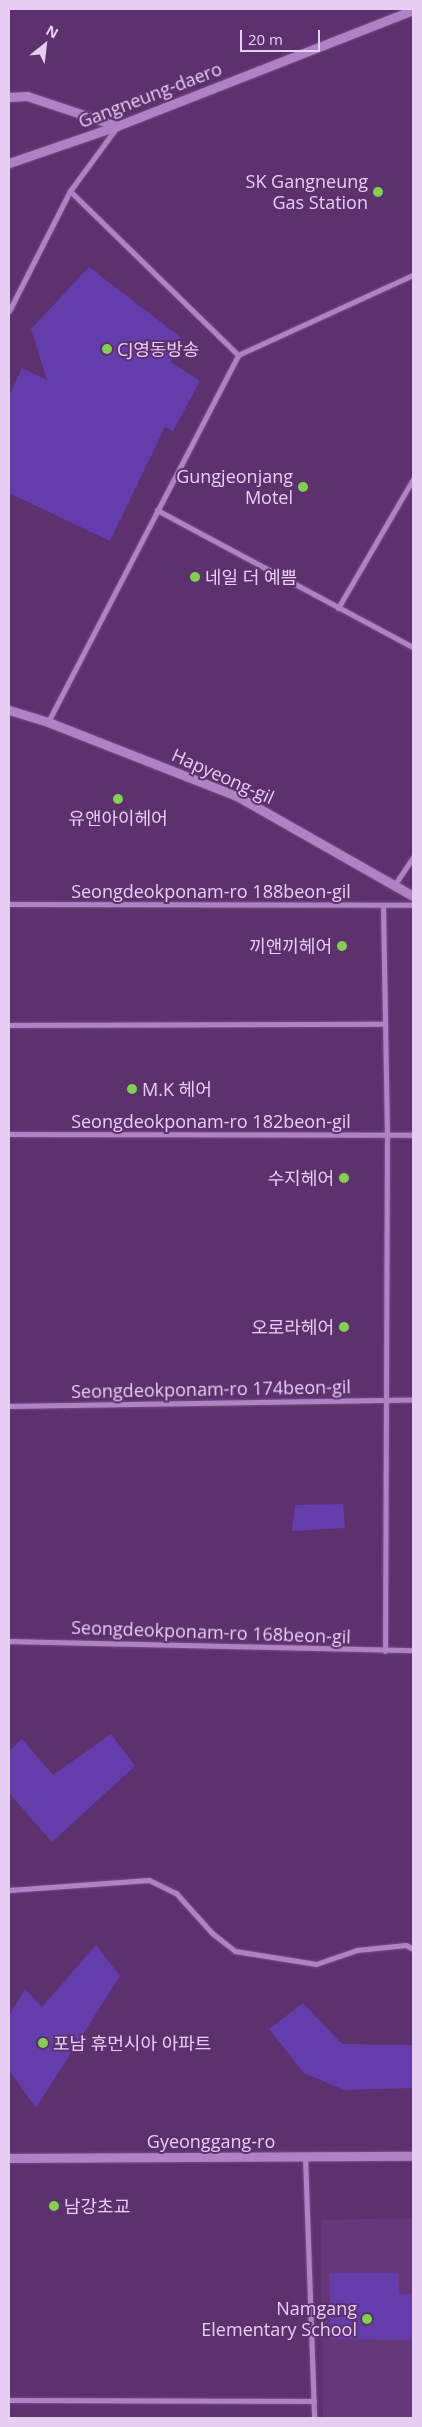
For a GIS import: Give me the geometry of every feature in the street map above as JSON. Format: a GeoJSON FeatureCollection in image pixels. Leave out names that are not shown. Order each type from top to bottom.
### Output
{"type":"FeatureCollection","features":[{"type":"Feature","properties":{"kind":"street","name":"Gangneung-daero"},"geometry":{"type":"LineString","coordinates":[[9,164],[117,126],[413,10]]}},
{"type":"Feature","properties":{"kind":"street"},"geometry":{"type":"LineString","coordinates":[[9,97],[27,96],[117,126],[70,191],[9,311]]}},
{"type":"Feature","properties":{"kind":"street"},"geometry":{"type":"LineString","coordinates":[[70,191],[238,355]]}},
{"type":"Feature","properties":{"kind":"street"},"geometry":{"type":"LineString","coordinates":[[48,722],[238,355],[413,275]]}},
{"type":"Feature","properties":{"kind":"street"},"geometry":{"type":"LineString","coordinates":[[338,608],[413,480]]}},
{"type":"Feature","properties":{"kind":"street"},"geometry":{"type":"LineString","coordinates":[[157,510],[413,647]]}},
{"type":"Feature","properties":{"kind":"street","name":"Hapyeong-gil"},"geometry":{"type":"LineString","coordinates":[[9,710],[48,722],[238,796],[413,896]]}},
{"type":"Feature","properties":{"kind":"street"},"geometry":{"type":"LineString","coordinates":[[395,884],[413,857]]}},
{"type":"Feature","properties":{"kind":"street","name":"Seongdeokponam-ro 188beon-gil"},"geometry":{"type":"LineString","coordinates":[[9,904],[413,905]]}},
{"type":"Feature","properties":{"kind":"street"},"geometry":{"type":"LineString","coordinates":[[383,905],[387,1135],[384,1400],[385,1651]]}},
{"type":"Feature","properties":{"kind":"street"},"geometry":{"type":"LineString","coordinates":[[9,1025],[385,1024]]}},
{"type":"Feature","properties":{"kind":"street","name":"Seongdeokponam-ro 182beon-gil"},"geometry":{"type":"LineString","coordinates":[[9,1134],[413,1135]]}},
{"type":"Feature","properties":{"kind":"street","name":"Seongdeokponam-ro 174beon-gil"},"geometry":{"type":"LineString","coordinates":[[9,1406],[413,1400]]}},
{"type":"Feature","properties":{"kind":"street","name":"Seongdeokponam-ro 168beon-gil"},"geometry":{"type":"LineString","coordinates":[[9,1641],[385,1651],[413,1650]]}},
{"type":"Feature","properties":{"kind":"street"},"geometry":{"type":"LineString","coordinates":[[9,1890],[149,1880],[176,1893],[212,1933],[235,1951],[316,1964],[356,1950],[406,1946],[413,1949]]}},
{"type":"Feature","properties":{"kind":"street"},"geometry":{"type":"LineString","coordinates":[[305,2156],[314,2418]]}},
{"type":"Feature","properties":{"kind":"street","name":"Gyeonggang-ro"},"geometry":{"type":"LineString","coordinates":[[9,2158],[413,2156]]}},
{"type":"Feature","properties":{"kind":"street"},"geometry":{"type":"LineString","coordinates":[[9,2400],[314,2401]]}},
{"type":"Feature","properties":{"kind":"shaded area","name":"Namgang Elementary School"},"geometry":{"type":"Polygon","coordinates":[[[413,2218],[413,2418],[323,2418],[321,2220],[413,2218]]]}},
{"type":"Feature","properties":{"kind":"building"},"geometry":{"type":"Polygon","coordinates":[[[89,267],[180,337],[171,362],[200,381],[173,431],[165,427],[110,541],[9,493],[9,396],[22,368],[47,380],[31,329],[89,267]]]}},
{"type":"Feature","properties":{"kind":"building"},"geometry":{"type":"Polygon","coordinates":[[[343,1504],[345,1528],[292,1531],[295,1505],[343,1504]]]}},
{"type":"Feature","properties":{"kind":"building"},"geometry":{"type":"Polygon","coordinates":[[[111,1734],[135,1766],[52,1842],[9,1793],[9,1751],[22,1739],[53,1775],[111,1734]]]}},
{"type":"Feature","properties":{"kind":"building","name":"포남 휴먼시아 아파트"},"geometry":{"type":"Polygon","coordinates":[[[96,1945],[120,1976],[36,2108],[9,2070],[9,2016],[25,1989],[42,2007],[96,1945]]]}},
{"type":"Feature","properties":{"kind":"building"},"geometry":{"type":"Polygon","coordinates":[[[303,2003],[342,2044],[413,2045],[413,2088],[344,2090],[304,2073],[269,2029],[303,2003]]]}},
{"type":"Feature","properties":{"kind":"building"},"geometry":{"type":"Polygon","coordinates":[[[330,2273],[398,2273],[399,2294],[413,2294],[413,2340],[330,2339],[330,2273]]]}},
{"type":"Feature","properties":{"kind":"place","name":"SK Gangneung Gas Station"},"geometry":{"type":"Point","coordinates":[378,192]}},
{"type":"Feature","properties":{"kind":"place","name":"CJ영동방송"},"geometry":{"type":"Point","coordinates":[107,349]}},
{"type":"Feature","properties":{"kind":"place","name":"Gungjeonjang Motel"},"geometry":{"type":"Point","coordinates":[303,487]}},
{"type":"Feature","properties":{"kind":"place","name":"네일 더 예쁨"},"geometry":{"type":"Point","coordinates":[195,577]}},
{"type":"Feature","properties":{"kind":"place","name":"유앤아이헤어"},"geometry":{"type":"Point","coordinates":[118,799]}},
{"type":"Feature","properties":{"kind":"place","name":"끼앤끼헤어"},"geometry":{"type":"Point","coordinates":[342,946]}},
{"type":"Feature","properties":{"kind":"place","name":"M.K 헤어"},"geometry":{"type":"Point","coordinates":[132,1089]}},
{"type":"Feature","properties":{"kind":"place","name":"수지헤어"},"geometry":{"type":"Point","coordinates":[344,1178]}},
{"type":"Feature","properties":{"kind":"place","name":"오로라헤어"},"geometry":{"type":"Point","coordinates":[344,1327]}},
{"type":"Feature","properties":{"kind":"place","name":"포남 휴먼시아 아파트"},"geometry":{"type":"Point","coordinates":[43,2043]}},
{"type":"Feature","properties":{"kind":"place","name":"남강초교"},"geometry":{"type":"Point","coordinates":[54,2206]}},
{"type":"Feature","properties":{"kind":"place","name":"Namgang Elementary School"},"geometry":{"type":"Point","coordinates":[367,2319]}}]}
